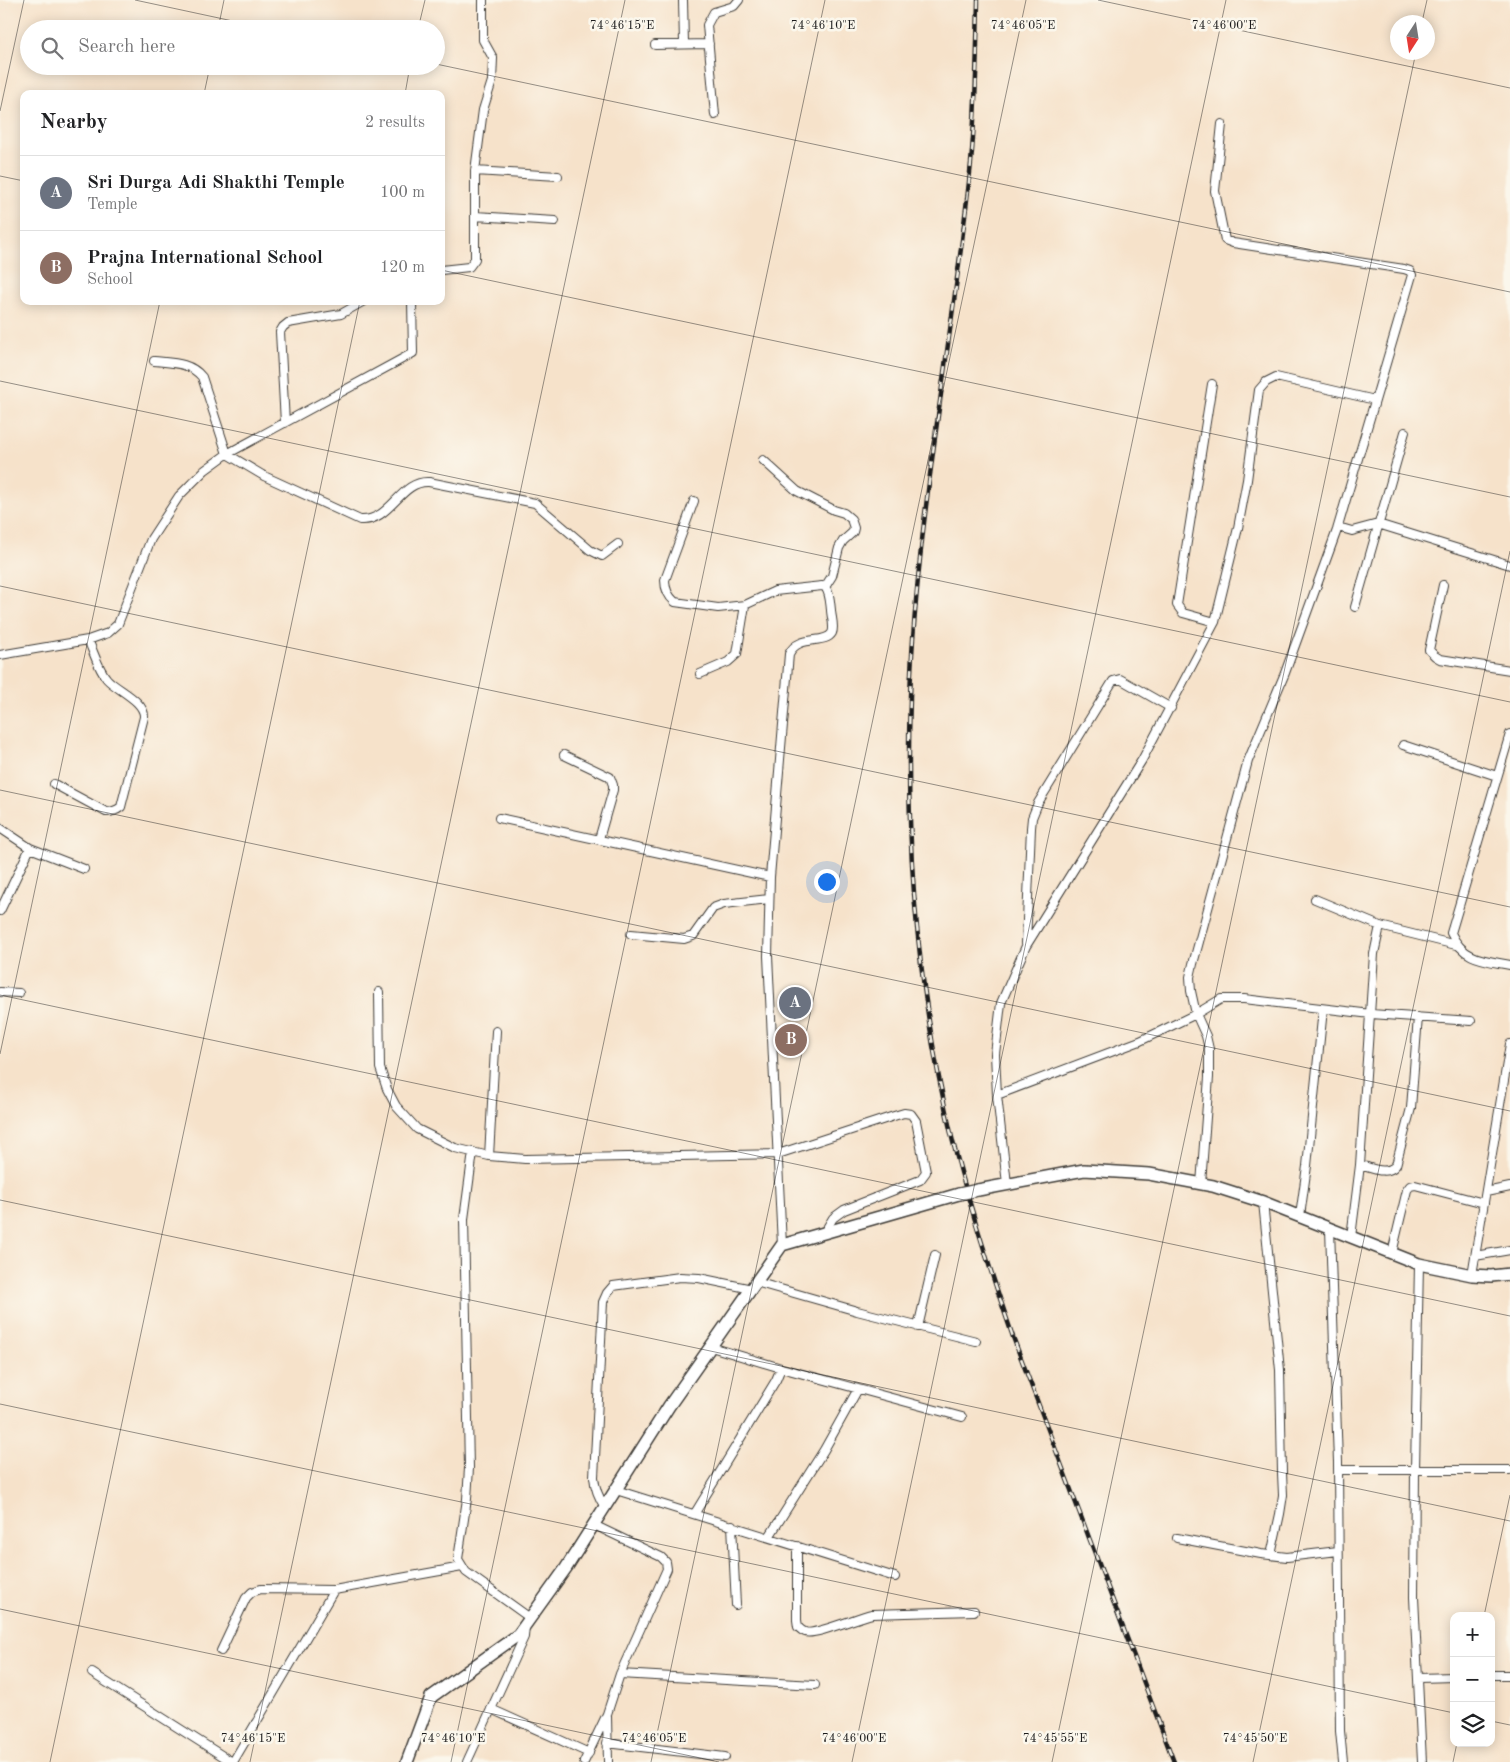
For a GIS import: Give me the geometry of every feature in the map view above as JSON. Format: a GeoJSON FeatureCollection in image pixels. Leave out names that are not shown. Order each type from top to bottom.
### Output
{"type":"FeatureCollection","features":[{"type":"Feature","properties":{"kind":"street"},"geometry":{"type":"LineString","coordinates":[[445,270],[469,267],[475,259],[475,171],[482,110],[492,81],[493,58],[483,40],[483,0]]}},
{"type":"Feature","properties":{"kind":"street"},"geometry":{"type":"LineString","coordinates":[[683,0],[684,44]]}},
{"type":"Feature","properties":{"kind":"street"},"geometry":{"type":"LineString","coordinates":[[715,115],[707,25],[714,12],[734,6],[739,0]]}},
{"type":"Feature","properties":{"kind":"street"},"geometry":{"type":"LineString","coordinates":[[655,45],[709,44]]}},
{"type":"Feature","properties":{"kind":"street"},"geometry":{"type":"LineString","coordinates":[[1201,1184],[1210,1049],[1196,1014],[1190,977],[1248,761],[1285,673],[1338,527],[1412,276],[1410,271],[1404,269],[1232,244],[1225,240],[1216,191],[1222,124]]}},
{"type":"Feature","properties":{"kind":"street"},"geometry":{"type":"LineString","coordinates":[[475,171],[558,176]]}},
{"type":"Feature","properties":{"kind":"street"},"geometry":{"type":"LineString","coordinates":[[475,216],[554,221]]}},
{"type":"Feature","properties":{"kind":"street"},"geometry":{"type":"LineString","coordinates":[[285,423],[280,332],[283,326],[288,323],[341,314],[357,305]]}},
{"type":"Feature","properties":{"kind":"street"},"geometry":{"type":"LineString","coordinates":[[0,655],[88,640],[108,633],[118,624],[151,540],[179,496],[205,470],[227,454],[413,353],[412,305]]}},
{"type":"Feature","properties":{"kind":"street"},"geometry":{"type":"LineString","coordinates":[[154,361],[188,365],[202,377],[227,454],[264,476],[360,520],[369,520],[377,517],[414,484],[429,482],[535,502],[590,550],[602,556],[618,544]]}},
{"type":"Feature","properties":{"kind":"street"},"geometry":{"type":"LineString","coordinates":[[1007,1184],[997,1095],[995,1054],[1000,1004],[1026,946],[1142,760],[1215,622],[1238,528],[1247,480],[1259,390],[1266,382],[1276,376],[1375,400]]}},
{"type":"Feature","properties":{"kind":"street"},"geometry":{"type":"LineString","coordinates":[[1212,384],[1177,605],[1183,613],[1215,622]]}},
{"type":"Feature","properties":{"kind":"street"},"geometry":{"type":"LineString","coordinates":[[1355,606],[1405,432]]}},
{"type":"Feature","properties":{"kind":"street"},"geometry":{"type":"LineString","coordinates":[[763,460],[798,491],[851,518],[854,532],[843,541],[839,548],[832,576],[825,587]]}},
{"type":"Feature","properties":{"kind":"street"},"geometry":{"type":"LineString","coordinates":[[407,1762],[431,1697],[518,1635],[566,1568],[670,1406],[782,1246],[768,956],[770,877],[788,654],[792,648],[800,643],[827,637],[832,633],[829,593],[822,586],[775,591],[745,604],[718,608],[675,602],[670,598],[665,587],[665,580],[694,501]]}},
{"type":"Feature","properties":{"kind":"street"},"geometry":{"type":"LineString","coordinates":[[1338,527],[1352,531],[1378,524],[1510,565]]}},
{"type":"Feature","properties":{"kind":"street"},"geometry":{"type":"LineString","coordinates":[[1443,585],[1430,650],[1434,656],[1510,670]]}},
{"type":"Feature","properties":{"kind":"street"},"geometry":{"type":"LineString","coordinates":[[700,674],[728,662],[737,654],[745,604]]}},
{"type":"Feature","properties":{"kind":"street"},"geometry":{"type":"LineString","coordinates":[[54,784],[106,812],[117,810],[121,807],[144,717],[144,711],[139,704],[107,679],[88,640]]}},
{"type":"Feature","properties":{"kind":"street"},"geometry":{"type":"LineString","coordinates":[[1026,946],[1031,828],[1032,818],[1038,803],[1113,681],[1120,679],[1171,708]]}},
{"type":"Feature","properties":{"kind":"street"},"geometry":{"type":"LineString","coordinates":[[1456,945],[1451,933],[1510,734]]}},
{"type":"Feature","properties":{"kind":"street"},"geometry":{"type":"LineString","coordinates":[[1403,745],[1498,776]]}},
{"type":"Feature","properties":{"kind":"street"},"geometry":{"type":"LineString","coordinates":[[564,755],[610,777],[613,784],[599,839]]}},
{"type":"Feature","properties":{"kind":"street"},"geometry":{"type":"LineString","coordinates":[[499,818],[770,877]]}},
{"type":"Feature","properties":{"kind":"street"},"geometry":{"type":"LineString","coordinates":[[0,828],[30,848],[84,869]]}},
{"type":"Feature","properties":{"kind":"street"},"geometry":{"type":"LineString","coordinates":[[0,912],[30,848]]}},
{"type":"Feature","properties":{"kind":"street"},"geometry":{"type":"LineString","coordinates":[[1315,899],[1380,926],[1456,945],[1475,958],[1510,965]]}},
{"type":"Feature","properties":{"kind":"street"},"geometry":{"type":"LineString","coordinates":[[631,934],[684,939],[693,936],[713,908],[724,904],[769,900]]}},
{"type":"Feature","properties":{"kind":"street"},"geometry":{"type":"LineString","coordinates":[[1351,1237],[1360,1165],[1374,954],[1380,926]]}},
{"type":"Feature","properties":{"kind":"street"},"geometry":{"type":"LineString","coordinates":[[0,992],[19,993]]}},
{"type":"Feature","properties":{"kind":"street"},"geometry":{"type":"LineString","coordinates":[[380,992],[380,1068],[386,1090],[396,1106],[417,1129],[455,1148],[489,1156],[525,1158],[778,1154],[904,1114],[911,1114],[916,1121],[926,1172],[920,1180],[852,1205],[833,1218],[824,1233]]}},
{"type":"Feature","properties":{"kind":"street"},"geometry":{"type":"LineString","coordinates":[[997,1095],[1140,1041],[1196,1014],[1220,999],[1244,999],[1371,1014],[1471,1021]]}},
{"type":"Feature","properties":{"kind":"street"},"geometry":{"type":"LineString","coordinates":[[1300,1216],[1323,1009]]}},
{"type":"Feature","properties":{"kind":"street"},"geometry":{"type":"LineString","coordinates":[[1360,1165],[1386,1172],[1392,1170],[1396,1165],[1411,1108],[1418,1018]]}},
{"type":"Feature","properties":{"kind":"street"},"geometry":{"type":"LineString","coordinates":[[489,1156],[496,1031]]}},
{"type":"Feature","properties":{"kind":"street"},"geometry":{"type":"LineString","coordinates":[[1472,1275],[1510,1044]]}},
{"type":"Feature","properties":{"kind":"street"},"geometry":{"type":"LineString","coordinates":[[473,1152],[464,1219],[470,1468],[468,1499],[458,1559],[466,1572],[528,1622]]}},
{"type":"Feature","properties":{"kind":"street"},"geometry":{"type":"LineString","coordinates":[[782,1246],[959,1194],[1084,1170],[1149,1174],[1213,1186],[1300,1216],[1419,1264],[1472,1275],[1510,1274]]}},
{"type":"Feature","properties":{"kind":"street"},"geometry":{"type":"LineString","coordinates":[[1392,1253],[1407,1190],[1410,1186],[1415,1184],[1484,1203]]}},
{"type":"Feature","properties":{"kind":"street"},"geometry":{"type":"LineString","coordinates":[[1486,1192],[1510,1188]]}},
{"type":"Feature","properties":{"kind":"street"},"geometry":{"type":"LineString","coordinates":[[1263,1202],[1280,1370],[1281,1504],[1271,1555]]}},
{"type":"Feature","properties":{"kind":"street"},"geometry":{"type":"LineString","coordinates":[[1330,1229],[1338,1470],[1340,1731],[1343,1762]]}},
{"type":"Feature","properties":{"kind":"street"},"geometry":{"type":"LineString","coordinates":[[1475,1256],[1510,1250]]}},
{"type":"Feature","properties":{"kind":"street"},"geometry":{"type":"LineString","coordinates":[[918,1327],[935,1255]]}},
{"type":"Feature","properties":{"kind":"street"},"geometry":{"type":"LineString","coordinates":[[1419,1264],[1414,1597],[1422,1762]]}},
{"type":"Feature","properties":{"kind":"street"},"geometry":{"type":"LineString","coordinates":[[605,1507],[595,1488],[594,1477],[603,1302],[606,1293],[613,1286],[680,1277],[754,1286],[976,1341]]}},
{"type":"Feature","properties":{"kind":"street"},"geometry":{"type":"LineString","coordinates":[[711,1347],[962,1417]]}},
{"type":"Feature","properties":{"kind":"street"},"geometry":{"type":"LineString","coordinates":[[695,1513],[776,1380],[781,1368]]}},
{"type":"Feature","properties":{"kind":"street"},"geometry":{"type":"LineString","coordinates":[[769,1537],[824,1450],[858,1389]]}},
{"type":"Feature","properties":{"kind":"street"},"geometry":{"type":"LineString","coordinates":[[1338,1470],[1510,1470]]}},
{"type":"Feature","properties":{"kind":"street"},"geometry":{"type":"LineString","coordinates":[[616,1490],[695,1513],[895,1577]]}},
{"type":"Feature","properties":{"kind":"street"},"geometry":{"type":"LineString","coordinates":[[584,1762],[607,1714],[620,1674],[667,1569],[666,1562],[661,1557],[594,1525]]}},
{"type":"Feature","properties":{"kind":"street"},"geometry":{"type":"LineString","coordinates":[[732,1526],[736,1605]]}},
{"type":"Feature","properties":{"kind":"street"},"geometry":{"type":"LineString","coordinates":[[1177,1538],[1287,1557],[1338,1551]]}},
{"type":"Feature","properties":{"kind":"street"},"geometry":{"type":"LineString","coordinates":[[797,1546],[797,1620],[798,1627],[805,1633],[816,1633],[857,1617],[872,1614],[974,1611]]}},
{"type":"Feature","properties":{"kind":"street"},"geometry":{"type":"LineString","coordinates":[[221,1651],[246,1598],[252,1592],[261,1589],[334,1590],[462,1567]]}},
{"type":"Feature","properties":{"kind":"street"},"geometry":{"type":"LineString","coordinates":[[92,1674],[233,1762],[334,1590]]}},
{"type":"Feature","properties":{"kind":"street"},"geometry":{"type":"LineString","coordinates":[[467,1762],[524,1637],[528,1622]]}},
{"type":"Feature","properties":{"kind":"street"},"geometry":{"type":"LineString","coordinates":[[620,1674],[815,1685]]}},
{"type":"Feature","properties":{"kind":"street"},"geometry":{"type":"LineString","coordinates":[[1495,1675],[1510,1674]]}},
{"type":"Feature","properties":{"kind":"street"},"geometry":{"type":"LineString","coordinates":[[1418,1678],[1450,1676]]}},
{"type":"Feature","properties":{"kind":"street"},"geometry":{"type":"LineString","coordinates":[[492,1709],[588,1753]]}},
{"type":"Feature","properties":{"kind":"street"},"geometry":{"type":"LineString","coordinates":[[607,1714],[608,1762]]}},
{"type":"Feature","properties":{"kind":"street"},"geometry":{"type":"LineString","coordinates":[[607,1742],[725,1757]]}},
{"type":"Feature","properties":{"kind":"railway"},"geometry":{"type":"LineString","coordinates":[[978,0],[971,163],[955,296],[927,496],[914,630],[909,753],[912,865],[916,921],[931,1032],[941,1087],[966,1191],[1013,1337],[1174,1762]]}},
{"type":"Feature","properties":{"kind":"place","name":"Sri Durga Adi Shakthi Temple"},"geometry":{"type":"Point","coordinates":[795,1003]}},
{"type":"Feature","properties":{"kind":"place","name":"Prajna International School"},"geometry":{"type":"Point","coordinates":[791,1040]}}]}
